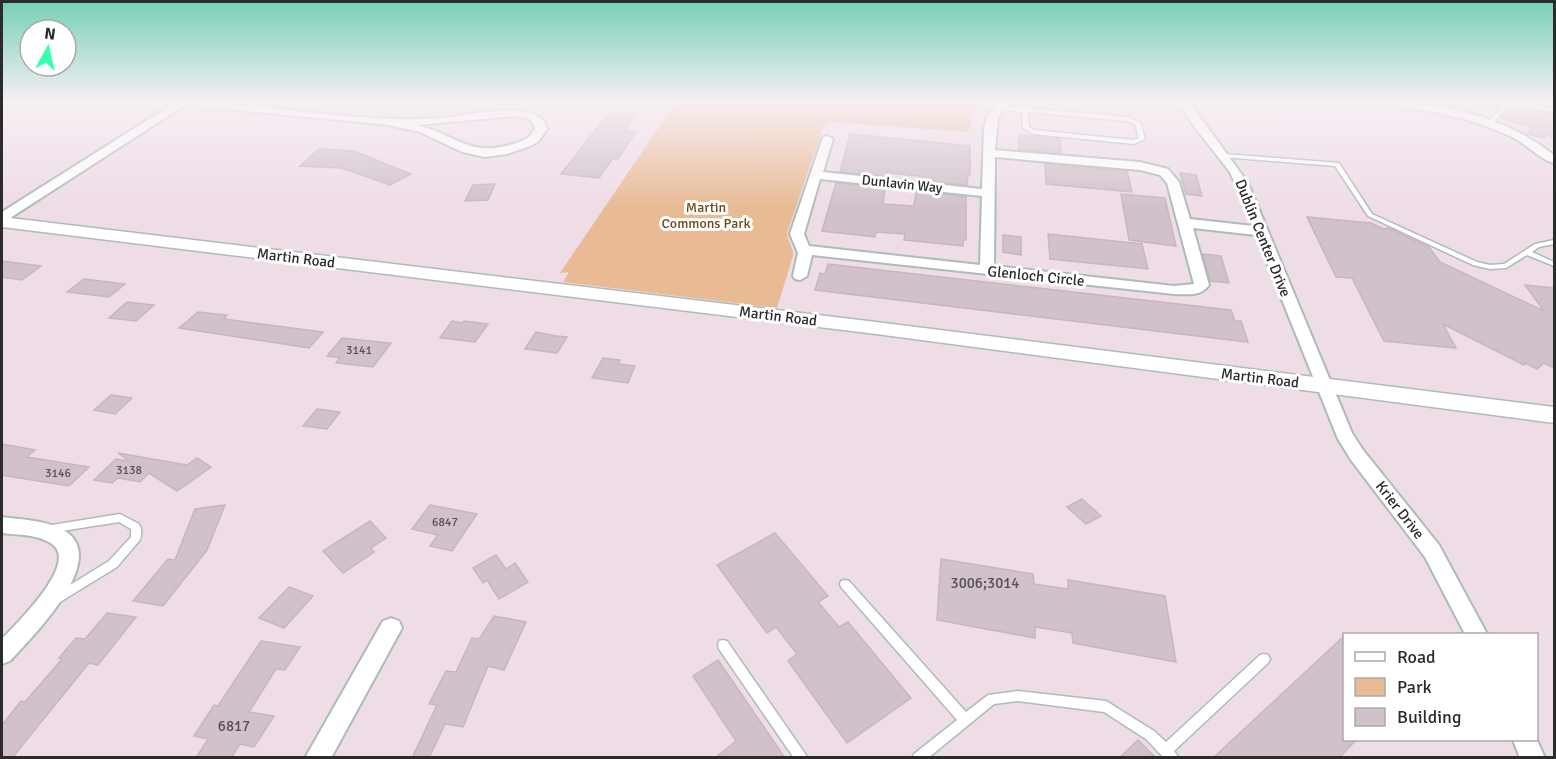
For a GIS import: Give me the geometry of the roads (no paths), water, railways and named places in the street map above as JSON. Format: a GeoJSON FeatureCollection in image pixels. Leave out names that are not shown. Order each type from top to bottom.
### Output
{"type":"FeatureCollection","features":[{"type":"Feature","properties":{"kind":"street"},"geometry":{"type":"LineString","coordinates":[[2,217],[127,137]]}},
{"type":"Feature","properties":{"kind":"street"},"geometry":{"type":"LineString","coordinates":[[439,137],[466,150],[500,152],[521,147],[536,137]]}},
{"type":"Feature","properties":{"kind":"street"},"geometry":{"type":"LineString","coordinates":[[987,270],[990,137]]}},
{"type":"Feature","properties":{"kind":"street","name":"Dublin Center Drive"},"geometry":{"type":"LineString","coordinates":[[1208,137],[1225,156],[1242,183],[1323,386]]}},
{"type":"Feature","properties":{"kind":"street"},"geometry":{"type":"LineString","coordinates":[[1518,137],[1554,160]]}},
{"type":"Feature","properties":{"kind":"street"},"geometry":{"type":"LineString","coordinates":[[800,276],[805,250],[797,234],[827,139]]}},
{"type":"Feature","properties":{"kind":"street","name":"Glenloch Circle"},"geometry":{"type":"LineString","coordinates":[[805,250],[1174,290],[1196,290],[1202,285],[1186,223],[1169,175],[1160,170],[989,153]]}},
{"type":"Feature","properties":{"kind":"street","name":"Dunlavin Way"},"geometry":{"type":"LineString","coordinates":[[815,175],[989,193]]}},
{"type":"Feature","properties":{"kind":"street","name":"Martin Road"},"geometry":{"type":"LineString","coordinates":[[2,222],[876,328],[1554,415]]}},
{"type":"Feature","properties":{"kind":"street"},"geometry":{"type":"LineString","coordinates":[[1186,223],[1261,231]]}},
{"type":"Feature","properties":{"kind":"street","name":"Krier Drive"},"geometry":{"type":"LineString","coordinates":[[1323,386],[1335,418],[1347,440],[1432,551],[1475,633]]}},
{"type":"Feature","properties":{"kind":"street"},"geometry":{"type":"LineString","coordinates":[[2,525],[42,532],[64,543],[69,558],[63,581],[45,606],[2,654]]}},
{"type":"Feature","properties":{"kind":"street"},"geometry":{"type":"LineString","coordinates":[[317,758],[391,628]]}},
{"type":"Feature","properties":{"kind":"street"},"geometry":{"type":"LineString","coordinates":[[1525,741],[1533,758]]}},
{"type":"Feature","properties":{"kind":"lane"},"geometry":{"type":"LineString","coordinates":[[1088,137],[1134,142],[1142,137]]}},
{"type":"Feature","properties":{"kind":"lane"},"geometry":{"type":"LineString","coordinates":[[1225,156],[1337,164],[1367,213],[1475,264],[1490,267],[1506,266],[1537,245],[1554,242]]}},
{"type":"Feature","properties":{"kind":"lane"},"geometry":{"type":"LineString","coordinates":[[1526,252],[1554,264]]}},
{"type":"Feature","properties":{"kind":"lane"},"geometry":{"type":"LineString","coordinates":[[42,532],[120,518],[136,527],[136,538],[113,564],[45,606]]}},
{"type":"Feature","properties":{"kind":"lane"},"geometry":{"type":"LineString","coordinates":[[845,584],[965,720]]}},
{"type":"Feature","properties":{"kind":"lane"},"geometry":{"type":"LineString","coordinates":[[723,645],[802,758]]}},
{"type":"Feature","properties":{"kind":"lane"},"geometry":{"type":"LineString","coordinates":[[918,758],[992,699],[1018,696],[1074,701],[1106,707],[1150,735],[1169,754],[1264,659]]}},
{"type":"Feature","properties":{"kind":"park label","name":"Martin Commons Park"},"geometry":{"type":"Point","coordinates":[706,216]}}]}
